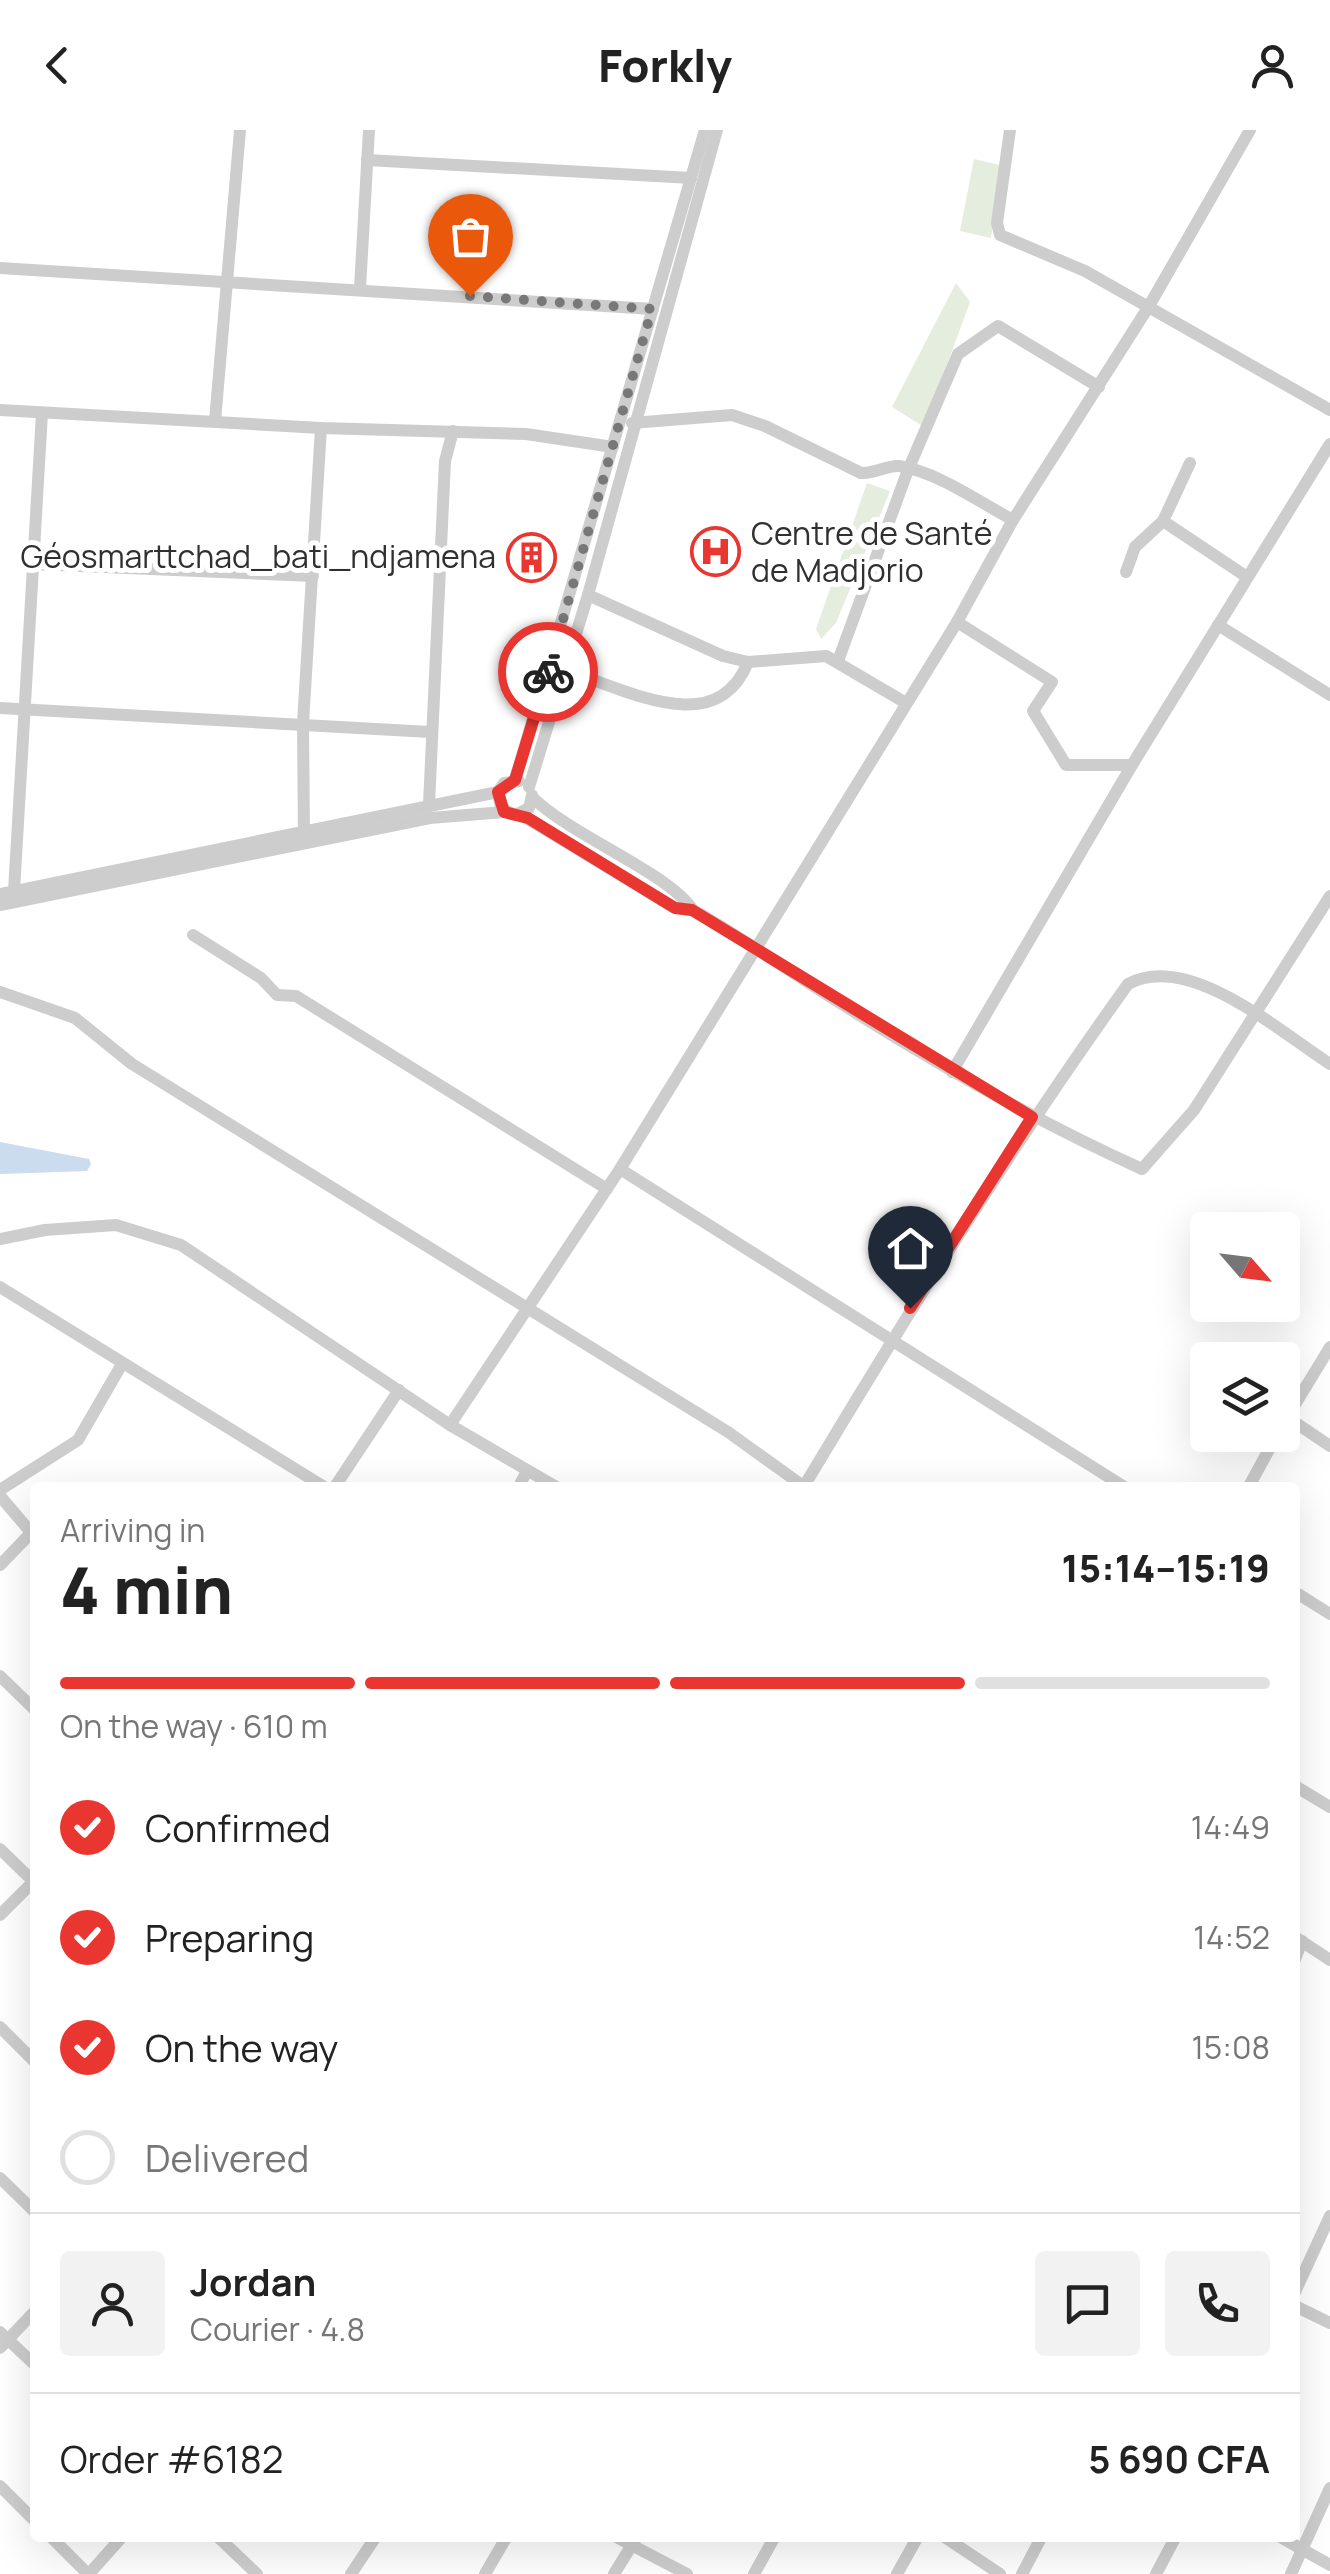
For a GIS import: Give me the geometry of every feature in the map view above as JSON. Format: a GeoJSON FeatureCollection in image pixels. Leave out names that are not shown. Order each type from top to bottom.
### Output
{"type":"FeatureCollection","features":[{"type":"Feature","properties":{"kind":"street"},"geometry":{"type":"LineString","coordinates":[[215,420],[240,130]]}},
{"type":"Feature","properties":{"kind":"street"},"geometry":{"type":"LineString","coordinates":[[360,288],[370,130]]}},
{"type":"Feature","properties":{"kind":"street"},"geometry":{"type":"LineString","coordinates":[[0,905],[303,838],[430,804],[498,792],[515,780],[705,130]]}},
{"type":"Feature","properties":{"kind":"street"},"geometry":{"type":"LineString","coordinates":[[520,814],[530,792],[588,595],[632,423],[717,130]]}},
{"type":"Feature","properties":{"kind":"street"},"geometry":{"type":"LineString","coordinates":[[1010,130],[997,223],[1000,236],[1085,271],[1330,410]]}},
{"type":"Feature","properties":{"kind":"street"},"geometry":{"type":"LineString","coordinates":[[450,1425],[620,1169],[753,947],[957,622],[1013,520],[1149,306],[1250,130]]}},
{"type":"Feature","properties":{"kind":"street"},"geometry":{"type":"LineString","coordinates":[[367,160],[691,178]]}},
{"type":"Feature","properties":{"kind":"street"},"geometry":{"type":"LineString","coordinates":[[0,268],[652,309]]}},
{"type":"Feature","properties":{"kind":"street"},"geometry":{"type":"LineString","coordinates":[[838,662],[908,470],[958,354],[998,326],[1099,387]]}},
{"type":"Feature","properties":{"kind":"street"},"geometry":{"type":"LineString","coordinates":[[0,410],[321,428],[526,434],[613,447]]}},
{"type":"Feature","properties":{"kind":"street"},"geometry":{"type":"LineString","coordinates":[[42,413],[26,710],[7,841],[7,892],[451,815],[520,814],[675,908],[692,910],[952,1072],[1032,1117],[1142,1169],[1194,1110],[1330,896]]}},
{"type":"Feature","properties":{"kind":"street"},"geometry":{"type":"LineString","coordinates":[[632,423],[732,415],[766,426],[861,473],[874,474],[896,465],[933,478],[1013,520]]}},
{"type":"Feature","properties":{"kind":"street"},"geometry":{"type":"LineString","coordinates":[[303,838],[303,723],[321,428]]}},
{"type":"Feature","properties":{"kind":"street"},"geometry":{"type":"LineString","coordinates":[[430,804],[430,732],[445,461],[453,431]]}},
{"type":"Feature","properties":{"kind":"street"},"geometry":{"type":"LineString","coordinates":[[952,1072],[1132,765],[1330,444]]}},
{"type":"Feature","properties":{"kind":"street"},"geometry":{"type":"LineString","coordinates":[[1126,572],[1135,548],[1163,520],[1190,464]]}},
{"type":"Feature","properties":{"kind":"street"},"geometry":{"type":"LineString","coordinates":[[1163,520],[1175,532],[1247,577]]}},
{"type":"Feature","properties":{"kind":"street"},"geometry":{"type":"LineString","coordinates":[[32,564],[313,576]]}},
{"type":"Feature","properties":{"kind":"street"},"geometry":{"type":"LineString","coordinates":[[588,595],[723,656],[748,662],[810,655],[838,662],[906,704]]}},
{"type":"Feature","properties":{"kind":"street"},"geometry":{"type":"LineString","coordinates":[[957,622],[1052,682],[1034,711],[1066,764],[1132,765]]}},
{"type":"Feature","properties":{"kind":"street"},"geometry":{"type":"LineString","coordinates":[[1218,625],[1330,696]]}},
{"type":"Feature","properties":{"kind":"street"},"geometry":{"type":"LineString","coordinates":[[565,670],[683,706],[707,706],[727,694],[748,662]]}},
{"type":"Feature","properties":{"kind":"street"},"geometry":{"type":"LineString","coordinates":[[0,708],[430,732]]}},
{"type":"Feature","properties":{"kind":"street"},"geometry":{"type":"LineString","coordinates":[[515,780],[596,845],[682,895],[692,910]]}},
{"type":"Feature","properties":{"kind":"street"},"geometry":{"type":"LineString","coordinates":[[498,792],[504,812]]}},
{"type":"Feature","properties":{"kind":"street"},"geometry":{"type":"LineString","coordinates":[[193,935],[261,978],[277,995],[296,996],[606,1189]]}},
{"type":"Feature","properties":{"kind":"street"},"geometry":{"type":"LineString","coordinates":[[807,1482],[890,1340],[1032,1117],[1128,984],[1147,974],[1166,974],[1204,984],[1330,1064]]}},
{"type":"Feature","properties":{"kind":"street"},"geometry":{"type":"LineString","coordinates":[[0,992],[76,1018],[132,1064],[728,1432],[797,1482]]}},
{"type":"Feature","properties":{"kind":"street"},"geometry":{"type":"LineString","coordinates":[[620,1169],[1116,1482]]}},
{"type":"Feature","properties":{"kind":"street"},"geometry":{"type":"LineString","coordinates":[[0,1239],[45,1230],[116,1226],[181,1244],[450,1425],[547,1482]]}},
{"type":"Feature","properties":{"kind":"street"},"geometry":{"type":"LineString","coordinates":[[0,1287],[316,1482]]}},
{"type":"Feature","properties":{"kind":"street"},"geometry":{"type":"LineString","coordinates":[[1300,1397],[1330,1347]]}},
{"type":"Feature","properties":{"kind":"street"},"geometry":{"type":"LineString","coordinates":[[30,1531],[0,1492],[78,1440],[122,1364]]}},
{"type":"Feature","properties":{"kind":"street"},"geometry":{"type":"LineString","coordinates":[[338,1482],[399,1390]]}},
{"type":"Feature","properties":{"kind":"street"},"geometry":{"type":"LineString","coordinates":[[1300,1430],[1330,1446]]}},
{"type":"Feature","properties":{"kind":"street"},"geometry":{"type":"LineString","coordinates":[[1251,1482],[1268,1452]]}},
{"type":"Feature","properties":{"kind":"street"},"geometry":{"type":"LineString","coordinates":[[521,1482],[527,1471]]}},
{"type":"Feature","properties":{"kind":"street"},"geometry":{"type":"LineString","coordinates":[[0,1565],[30,1538]]}},
{"type":"Feature","properties":{"kind":"street"},"geometry":{"type":"LineString","coordinates":[[1300,1595],[1330,1614]]}},
{"type":"Feature","properties":{"kind":"street"},"geometry":{"type":"LineString","coordinates":[[0,1676],[30,1705]]}},
{"type":"Feature","properties":{"kind":"street"},"geometry":{"type":"LineString","coordinates":[[1300,1789],[1330,1807]]}},
{"type":"Feature","properties":{"kind":"street"},"geometry":{"type":"LineString","coordinates":[[0,1849],[30,1878]]}},
{"type":"Feature","properties":{"kind":"street"},"geometry":{"type":"LineString","coordinates":[[0,1916],[30,1886]]}},
{"type":"Feature","properties":{"kind":"street"},"geometry":{"type":"LineString","coordinates":[[1300,1940],[1330,1960]]}},
{"type":"Feature","properties":{"kind":"street"},"geometry":{"type":"LineString","coordinates":[[0,2026],[30,2057]]}},
{"type":"Feature","properties":{"kind":"street"},"geometry":{"type":"LineString","coordinates":[[0,2178],[30,2207]]}},
{"type":"Feature","properties":{"kind":"street"},"geometry":{"type":"LineString","coordinates":[[1300,2281],[1330,2216]]}},
{"type":"Feature","properties":{"kind":"street"},"geometry":{"type":"LineString","coordinates":[[1300,2308],[1330,2323]]}},
{"type":"Feature","properties":{"kind":"street"},"geometry":{"type":"LineString","coordinates":[[30,2315],[2,2340],[30,2361]]}},
{"type":"Feature","properties":{"kind":"street"},"geometry":{"type":"LineString","coordinates":[[0,2486],[30,2516]]}},
{"type":"Feature","properties":{"kind":"street"},"geometry":{"type":"LineString","coordinates":[[1291,2574],[1330,2488]]}},
{"type":"Feature","properties":{"kind":"street"},"geometry":{"type":"LineString","coordinates":[[56,2542],[89,2574],[117,2542]]}},
{"type":"Feature","properties":{"kind":"street"},"geometry":{"type":"LineString","coordinates":[[224,2542],[258,2574]]}},
{"type":"Feature","properties":{"kind":"street"},"geometry":{"type":"LineString","coordinates":[[351,2574],[370,2542]]}},
{"type":"Feature","properties":{"kind":"street"},"geometry":{"type":"LineString","coordinates":[[485,2574],[504,2542]]}},
{"type":"Feature","properties":{"kind":"street"},"geometry":{"type":"LineString","coordinates":[[614,2574],[633,2542]]}},
{"type":"Feature","properties":{"kind":"street"},"geometry":{"type":"LineString","coordinates":[[636,2542],[687,2574]]}},
{"type":"Feature","properties":{"kind":"street"},"geometry":{"type":"LineString","coordinates":[[754,2574],[772,2542]]}},
{"type":"Feature","properties":{"kind":"street"},"geometry":{"type":"LineString","coordinates":[[897,2574],[915,2542]]}},
{"type":"Feature","properties":{"kind":"street"},"geometry":{"type":"LineString","coordinates":[[952,2542],[1000,2574]]}},
{"type":"Feature","properties":{"kind":"street"},"geometry":{"type":"LineString","coordinates":[[1022,2574],[1039,2542]]}},
{"type":"Feature","properties":{"kind":"street"},"geometry":{"type":"LineString","coordinates":[[1156,2574],[1173,2542]]}},
{"type":"Feature","properties":{"kind":"street"},"geometry":{"type":"LineString","coordinates":[[1289,2542],[1330,2565]]}},
{"type":"Feature","properties":{"kind":"green space"},"geometry":{"type":"Polygon","coordinates":[[[974,159],[1000,165],[991,238],[960,231],[974,159]]]}},
{"type":"Feature","properties":{"kind":"green space"},"geometry":{"type":"Polygon","coordinates":[[[956,283],[970,302],[924,427],[892,407],[956,283]]]}},
{"type":"Feature","properties":{"kind":"green space"},"geometry":{"type":"Polygon","coordinates":[[[867,483],[890,491],[836,623],[821,639],[816,629],[867,483]]]}},
{"type":"Feature","properties":{"kind":"water"},"geometry":{"type":"Polygon","coordinates":[[[0,1142],[89,1159],[91,1164],[87,1171],[0,1174],[0,1142]]]}},
{"type":"Feature","properties":{"kind":"way so far"},"geometry":{"type":"LineString","coordinates":[[470,296],[652,309],[548,672]]}},
{"type":"Feature","properties":{"kind":"place","name":"Centre de Santé de Madjorio"},"geometry":{"type":"Point","coordinates":[716,552]}},
{"type":"Feature","properties":{"kind":"place","name":"Géosmarttchad_bati_ndjamena"},"geometry":{"type":"Point","coordinates":[531,557]}},
{"type":"Feature","properties":{"kind":"route"},"geometry":{"type":"LineString","coordinates":[[548,672],[515,780],[504,783],[498,792],[498,803],[504,812],[528,818],[675,908],[692,910],[952,1072],[1032,1117],[910,1308]]}}]}
